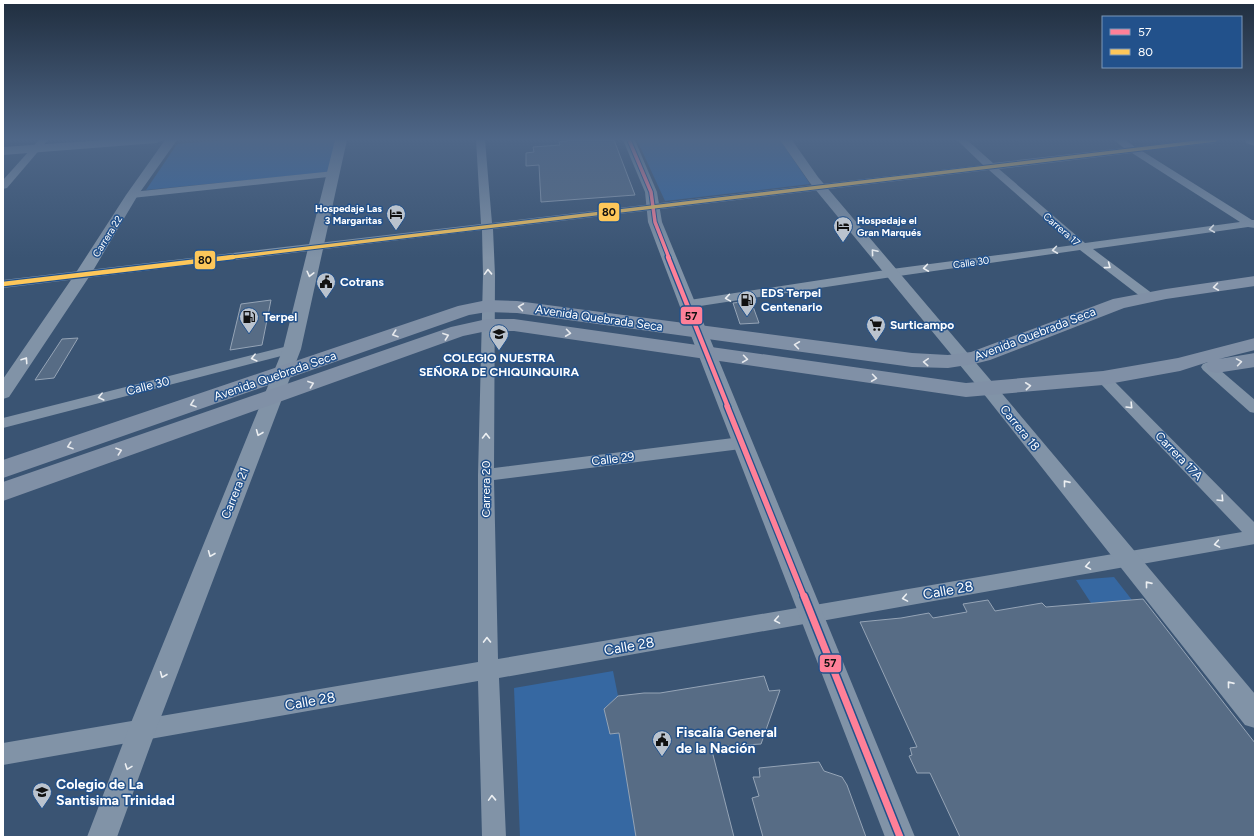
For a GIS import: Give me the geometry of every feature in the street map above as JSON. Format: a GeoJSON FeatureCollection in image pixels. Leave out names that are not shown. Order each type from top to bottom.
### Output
{"type":"FeatureCollection","features":[{"type":"Feature","properties":{"kind":"main road"},"geometry":{"type":"LineString","coordinates":[[1151,293],[1154,284],[1255,269]]}},
{"type":"Feature","properties":{"kind":"main road","name":"Avenida Quebrada Seca"},"geometry":{"type":"LineString","coordinates":[[3,492],[458,332],[487,315],[517,307],[912,360],[945,362],[965,360],[984,355],[1078,318],[1151,293],[1255,281]]}},
{"type":"Feature","properties":{"kind":"main road","name":"Avenida Quebrada Seca"},"geometry":{"type":"LineString","coordinates":[[3,469],[465,310],[487,315],[514,325],[966,390],[989,390],[1103,378],[1180,364],[1234,348],[1255,344]]}},
{"type":"Feature","properties":{"kind":"main road"},"geometry":{"type":"LineString","coordinates":[[1103,378],[1208,367],[1255,360]]}},
{"type":"Feature","properties":{"kind":"street","name":"Carrera 22"},"geometry":{"type":"LineString","coordinates":[[3,393],[83,274],[144,179]]}},
{"type":"Feature","properties":{"kind":"street"},"geometry":{"type":"LineString","coordinates":[[132,196],[286,179]]}},
{"type":"Feature","properties":{"kind":"street","name":"Carrera 21"},"geometry":{"type":"LineString","coordinates":[[102,837],[142,730],[292,348],[333,179]]}},
{"type":"Feature","properties":{"kind":"street","name":"Carrera 20"},"geometry":{"type":"LineString","coordinates":[[483,179],[489,275],[487,315],[486,476],[488,670],[494,837]]}},
{"type":"Feature","properties":{"kind":"street"},"geometry":{"type":"LineString","coordinates":[[645,179],[650,192],[656,222],[706,353],[900,837]]}},
{"type":"Feature","properties":{"kind":"street","name":"Carrera 18"},"geometry":{"type":"LineString","coordinates":[[814,179],[965,360],[1255,715]]}},
{"type":"Feature","properties":{"kind":"street"},"geometry":{"type":"LineString","coordinates":[[3,284],[887,179]]}},
{"type":"Feature","properties":{"kind":"street","name":"Carrera 17"},"geometry":{"type":"LineString","coordinates":[[1005,179],[1083,247],[1151,293]]}},
{"type":"Feature","properties":{"kind":"street"},"geometry":{"type":"LineString","coordinates":[[1180,179],[1253,224]]}},
{"type":"Feature","properties":{"kind":"street","name":"Calle 30"},"geometry":{"type":"LineString","coordinates":[[687,304],[892,273],[1253,224]]}},
{"type":"Feature","properties":{"kind":"street","name":"Calle 30"},"geometry":{"type":"LineString","coordinates":[[3,422],[292,348]]}},
{"type":"Feature","properties":{"kind":"street"},"geometry":{"type":"LineString","coordinates":[[1208,367],[1255,408]]}},
{"type":"Feature","properties":{"kind":"street","name":"Carrera 17A"},"geometry":{"type":"LineString","coordinates":[[1103,378],[1255,534]]}},
{"type":"Feature","properties":{"kind":"street","name":"Calle 29"},"geometry":{"type":"LineString","coordinates":[[486,476],[741,443]]}},
{"type":"Feature","properties":{"kind":"street","name":"Calle 28"},"geometry":{"type":"LineString","coordinates":[[3,754],[1255,537]]}},
{"type":"Feature","properties":{"kind":"shaded area"},"geometry":{"type":"Polygon","coordinates":[[[153,179],[256,179],[146,190],[153,179]]]}},
{"type":"Feature","properties":{"kind":"shaded area"},"geometry":{"type":"Polygon","coordinates":[[[655,179],[807,179],[810,184],[665,201],[655,179]]]}},
{"type":"Feature","properties":{"kind":"shaded area"},"geometry":{"type":"Polygon","coordinates":[[[1114,577],[1132,600],[1091,603],[1076,580],[1114,577]]]}},
{"type":"Feature","properties":{"kind":"shaded area"},"geometry":{"type":"Polygon","coordinates":[[[613,671],[618,696],[604,709],[610,734],[619,733],[636,837],[520,837],[514,688],[613,671]]]}},
{"type":"Feature","properties":{"kind":"building"},"geometry":{"type":"Polygon","coordinates":[[[540,179],[629,179],[635,195],[541,202],[540,179]]]}},
{"type":"Feature","properties":{"kind":"building","name":"Terpel"},"geometry":{"type":"Polygon","coordinates":[[[271,300],[262,345],[230,350],[241,304],[271,300]]]}},
{"type":"Feature","properties":{"kind":"building","name":"EDS Terpel Centenario"},"geometry":{"type":"Polygon","coordinates":[[[751,301],[759,323],[740,324],[733,303],[751,301]]]}},
{"type":"Feature","properties":{"kind":"building"},"geometry":{"type":"Polygon","coordinates":[[[78,338],[54,378],[35,380],[62,339],[78,338]]]}},
{"type":"Feature","properties":{"kind":"building"},"geometry":{"type":"Polygon","coordinates":[[[1143,599],[1255,743],[1255,837],[960,837],[930,773],[917,773],[909,756],[912,755],[910,748],[917,747],[860,622],[901,618],[929,613],[933,618],[967,612],[963,604],[988,600],[995,611],[1042,603],[1046,607],[1143,599]]]}},
{"type":"Feature","properties":{"kind":"building","name":"Fiscalía General de la Nación"},"geometry":{"type":"Polygon","coordinates":[[[764,676],[769,691],[780,690],[761,744],[711,747],[734,837],[636,837],[619,733],[610,734],[604,709],[618,696],[660,693],[764,676]]]}},
{"type":"Feature","properties":{"kind":"building","name":"Fiscalía General de la Nación"},"geometry":{"type":"Polygon","coordinates":[[[819,762],[824,771],[842,777],[847,785],[866,837],[763,837],[752,798],[759,796],[753,777],[760,777],[759,768],[819,762]]]}},
{"type":"Feature","properties":{"kind":"transit line","name":"57"},"geometry":{"type":"LineString","coordinates":[[646,179],[651,192],[655,222],[900,837]]}},
{"type":"Feature","properties":{"kind":"transit line","name":"80"},"geometry":{"type":"LineString","coordinates":[[3,284],[885,179]]}},
{"type":"Feature","properties":{"kind":"place","name":"Hospedaje Las 3 Margaritas"},"geometry":{"type":"Point","coordinates":[396,231]}},
{"type":"Feature","properties":{"kind":"place","name":"Hospedaje el Gran Marqués"},"geometry":{"type":"Point","coordinates":[843,243]}},
{"type":"Feature","properties":{"kind":"place","name":"Cotrans"},"geometry":{"type":"Point","coordinates":[326,299]}},
{"type":"Feature","properties":{"kind":"place","name":"EDS Terpel Centenario"},"geometry":{"type":"Point","coordinates":[747,317]}},
{"type":"Feature","properties":{"kind":"place","name":"Terpel"},"geometry":{"type":"Point","coordinates":[249,334]}},
{"type":"Feature","properties":{"kind":"place","name":"Surticampo"},"geometry":{"type":"Point","coordinates":[876,342]}},
{"type":"Feature","properties":{"kind":"place","name":"COLEGIO NUESTRA SEÑORA DE CHIQUINQUIRA"},"geometry":{"type":"Point","coordinates":[499,351]}},
{"type":"Feature","properties":{"kind":"place","name":"Fiscalía General de la Nación"},"geometry":{"type":"Point","coordinates":[662,757]}},
{"type":"Feature","properties":{"kind":"place","name":"Colegio de La Santisima Trinidad"},"geometry":{"type":"Point","coordinates":[42,809]}}]}
